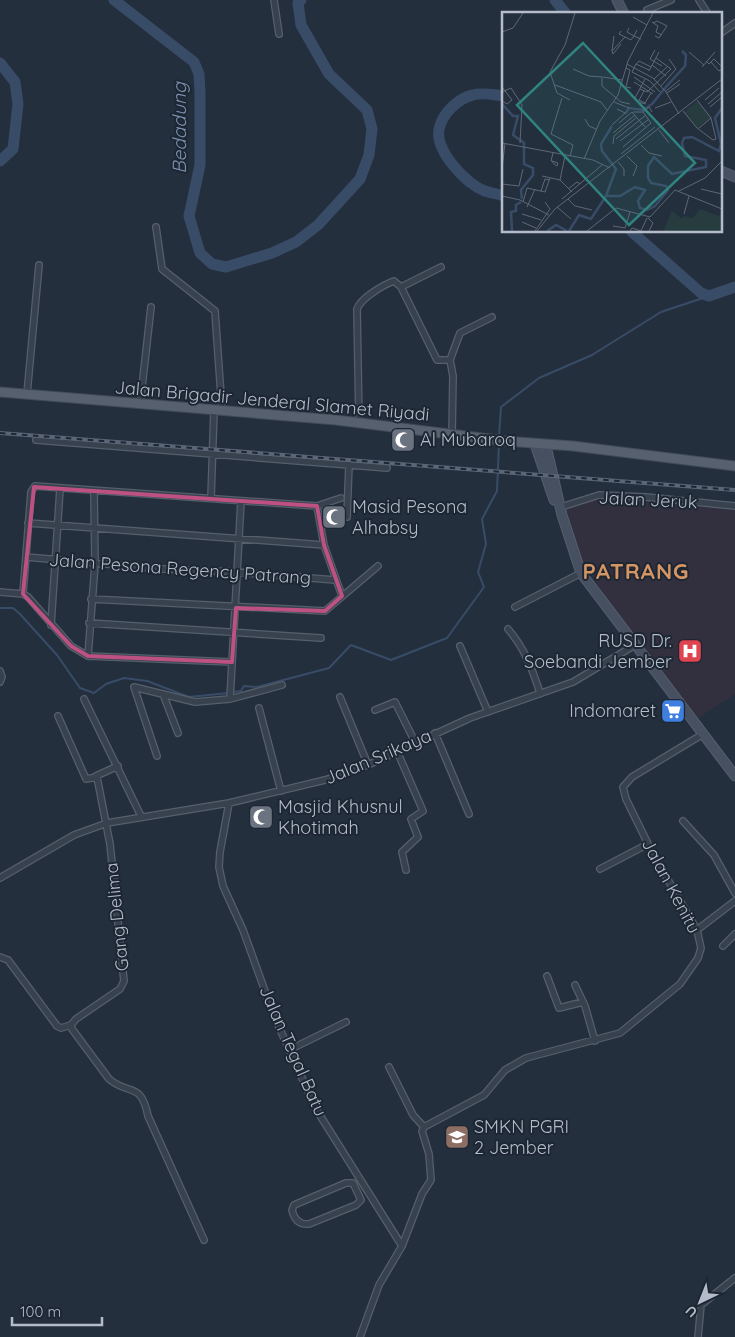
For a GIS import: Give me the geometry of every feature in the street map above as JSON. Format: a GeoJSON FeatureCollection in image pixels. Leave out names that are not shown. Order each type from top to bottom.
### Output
{"type":"FeatureCollection","features":[{"type":"Feature","properties":{"kind":"main road"},"geometry":{"type":"LineString","coordinates":[[616,0],[623,12]]}},
{"type":"Feature","properties":{"kind":"main road"},"geometry":{"type":"LineString","coordinates":[[722,171],[735,177]]}},
{"type":"Feature","properties":{"kind":"main road","name":"Jalan Brigadir Jenderal Slamet Riyadi"},"geometry":{"type":"LineString","coordinates":[[0,392],[359,422],[506,441],[573,446],[735,466]]}},
{"type":"Feature","properties":{"kind":"main road"},"geometry":{"type":"LineString","coordinates":[[541,445],[582,573],[634,645],[703,734],[732,765],[735,776]]}},
{"type":"Feature","properties":{"kind":"street"},"geometry":{"type":"LineString","coordinates":[[274,0],[279,34]]}},
{"type":"Feature","properties":{"kind":"street"},"geometry":{"type":"LineString","coordinates":[[647,10],[671,0]]}},
{"type":"Feature","properties":{"kind":"street"},"geometry":{"type":"LineString","coordinates":[[699,0],[707,12]]}},
{"type":"Feature","properties":{"kind":"street"},"geometry":{"type":"LineString","coordinates":[[722,32],[735,23]]}},
{"type":"Feature","properties":{"kind":"street"},"geometry":{"type":"LineString","coordinates":[[156,227],[162,269],[215,311],[218,410],[212,455],[211,498]]}},
{"type":"Feature","properties":{"kind":"street"},"geometry":{"type":"LineString","coordinates":[[27,394],[39,265]]}},
{"type":"Feature","properties":{"kind":"street"},"geometry":{"type":"LineString","coordinates":[[401,287],[441,267]]}},
{"type":"Feature","properties":{"kind":"street"},"geometry":{"type":"LineString","coordinates":[[359,422],[358,307],[392,281],[395,281],[401,287],[437,360],[450,360]]}},
{"type":"Feature","properties":{"kind":"street"},"geometry":{"type":"LineString","coordinates":[[140,405],[151,307]]}},
{"type":"Feature","properties":{"kind":"street"},"geometry":{"type":"LineString","coordinates":[[452,434],[453,376],[450,360],[460,333],[492,317]]}},
{"type":"Feature","properties":{"kind":"street"},"geometry":{"type":"LineString","coordinates":[[36,440],[387,468]]}},
{"type":"Feature","properties":{"kind":"street"},"geometry":{"type":"LineString","coordinates":[[348,517],[349,464]]}},
{"type":"Feature","properties":{"kind":"street"},"geometry":{"type":"LineString","coordinates":[[23,594],[28,523],[33,487],[317,506],[341,498]]}},
{"type":"Feature","properties":{"kind":"street"},"geometry":{"type":"LineString","coordinates":[[51,625],[57,559],[60,489]]}},
{"type":"Feature","properties":{"kind":"street"},"geometry":{"type":"LineString","coordinates":[[88,656],[95,564],[94,492]]}},
{"type":"Feature","properties":{"kind":"street","name":"Jalan Jeruk"},"geometry":{"type":"LineString","coordinates":[[562,511],[599,495],[646,497],[735,506]]}},
{"type":"Feature","properties":{"kind":"street"},"geometry":{"type":"LineString","coordinates":[[230,698],[241,501]]}},
{"type":"Feature","properties":{"kind":"street"},"geometry":{"type":"LineString","coordinates":[[317,506],[324,546],[342,596]]}},
{"type":"Feature","properties":{"kind":"street"},"geometry":{"type":"LineString","coordinates":[[28,523],[324,546]]}},
{"type":"Feature","properties":{"kind":"street","name":"Jalan Pesona Regency Patrang"},"geometry":{"type":"LineString","coordinates":[[26,557],[95,564],[335,580]]}},
{"type":"Feature","properties":{"kind":"street"},"geometry":{"type":"LineString","coordinates":[[92,599],[236,608],[325,611],[378,566]]}},
{"type":"Feature","properties":{"kind":"street"},"geometry":{"type":"LineString","coordinates":[[515,607],[582,573]]}},
{"type":"Feature","properties":{"kind":"street"},"geometry":{"type":"LineString","coordinates":[[0,592],[23,594],[34,603],[71,646],[88,656],[232,662]]}},
{"type":"Feature","properties":{"kind":"street"},"geometry":{"type":"LineString","coordinates":[[90,623],[321,638]]}},
{"type":"Feature","properties":{"kind":"street"},"geometry":{"type":"LineString","coordinates":[[508,629],[521,644],[529,659],[540,694]]}},
{"type":"Feature","properties":{"kind":"street","name":"Jalan Srikaya"},"geometry":{"type":"LineString","coordinates":[[0,878],[62,841],[107,823],[229,803],[325,780],[368,765],[434,733],[574,682],[634,645]]}},
{"type":"Feature","properties":{"kind":"street"},"geometry":{"type":"LineString","coordinates":[[460,646],[488,712]]}},
{"type":"Feature","properties":{"kind":"street"},"geometry":{"type":"LineString","coordinates":[[0,670],[2,677],[0,682]]}},
{"type":"Feature","properties":{"kind":"street"},"geometry":{"type":"LineString","coordinates":[[157,756],[134,689],[138,686],[192,702],[230,698],[282,685]]}},
{"type":"Feature","properties":{"kind":"street"},"geometry":{"type":"LineString","coordinates":[[164,694],[178,734]]}},
{"type":"Feature","properties":{"kind":"street"},"geometry":{"type":"LineString","coordinates":[[340,697],[368,765]]}},
{"type":"Feature","properties":{"kind":"street"},"geometry":{"type":"LineString","coordinates":[[84,699],[141,816]]}},
{"type":"Feature","properties":{"kind":"street"},"geometry":{"type":"LineString","coordinates":[[375,710],[396,702],[415,742]]}},
{"type":"Feature","properties":{"kind":"street"},"geometry":{"type":"LineString","coordinates":[[259,708],[281,791]]}},
{"type":"Feature","properties":{"kind":"street"},"geometry":{"type":"LineString","coordinates":[[58,716],[86,779],[118,766]]}},
{"type":"Feature","properties":{"kind":"street"},"geometry":{"type":"LineString","coordinates":[[434,733],[469,814]]}},
{"type":"Feature","properties":{"kind":"street","name":"Jalan Kenitu"},"geometry":{"type":"LineString","coordinates":[[424,1127],[484,1095],[505,1070],[526,1058],[595,1042],[620,1033],[680,984],[701,953],[697,930],[648,844],[626,799],[623,787],[632,776],[703,734]]}},
{"type":"Feature","properties":{"kind":"street"},"geometry":{"type":"LineString","coordinates":[[396,751],[423,811],[411,819],[418,837],[402,852],[406,870]]}},
{"type":"Feature","properties":{"kind":"street"},"geometry":{"type":"LineString","coordinates":[[96,776],[107,823]]}},
{"type":"Feature","properties":{"kind":"street","name":"Jalan Tegal Batu"},"geometry":{"type":"LineString","coordinates":[[229,803],[220,852],[220,878],[243,930],[274,1016],[316,1109],[402,1246]]}},
{"type":"Feature","properties":{"kind":"street"},"geometry":{"type":"LineString","coordinates":[[683,821],[714,855],[735,893]]}},
{"type":"Feature","properties":{"kind":"street","name":"Gang Delima"},"geometry":{"type":"LineString","coordinates":[[72,1025],[76,1019],[120,989],[123,983],[107,823]]}},
{"type":"Feature","properties":{"kind":"street"},"geometry":{"type":"LineString","coordinates":[[600,869],[648,844]]}},
{"type":"Feature","properties":{"kind":"street"},"geometry":{"type":"LineString","coordinates":[[697,930],[734,902]]}},
{"type":"Feature","properties":{"kind":"street"},"geometry":{"type":"LineString","coordinates":[[723,946],[735,934]]}},
{"type":"Feature","properties":{"kind":"street"},"geometry":{"type":"LineString","coordinates":[[0,957],[8,960],[57,1026],[61,1028],[72,1025],[109,1080],[114,1084],[132,1088],[145,1103],[148,1116],[204,1240]]}},
{"type":"Feature","properties":{"kind":"street"},"geometry":{"type":"LineString","coordinates":[[547,976],[559,1008],[583,1002]]}},
{"type":"Feature","properties":{"kind":"street"},"geometry":{"type":"LineString","coordinates":[[576,985],[595,1042]]}},
{"type":"Feature","properties":{"kind":"street"},"geometry":{"type":"LineString","coordinates":[[289,1050],[346,1022]]}},
{"type":"Feature","properties":{"kind":"street"},"geometry":{"type":"LineString","coordinates":[[360,1337],[379,1285],[402,1246],[422,1194],[431,1180],[429,1154],[422,1131],[424,1127],[413,1115],[389,1067]]}},
{"type":"Feature","properties":{"kind":"street"},"geometry":{"type":"LineString","coordinates":[[346,1183],[353,1183],[358,1193],[361,1200],[356,1205],[309,1224],[299,1222],[293,1213],[293,1207],[297,1204],[346,1183]]}},
{"type":"Feature","properties":{"kind":"street"},"geometry":{"type":"LineString","coordinates":[[358,1193],[367,1188]]}},
{"type":"Feature","properties":{"kind":"street"},"geometry":{"type":"LineString","coordinates":[[698,1337],[701,1305],[735,1278]]}},
{"type":"Feature","properties":{"kind":"highlighted area"},"geometry":{"type":"Polygon","coordinates":[[[34,487],[317,506],[324,545],[342,596],[325,611],[236,608],[232,662],[88,656],[71,646],[23,594],[34,487]]]}},
{"type":"Feature","properties":{"kind":"shaded area","name":"RUSD Dr. Soebandi Jember"},"geometry":{"type":"Polygon","coordinates":[[[593,500],[660,501],[735,508],[735,694],[698,718],[612,607],[583,562],[566,508],[593,500]]]}},
{"type":"Feature","properties":{"kind":"waterway","name":"Bedadung"},"geometry":{"type":"LineString","coordinates":[[114,0],[194,62],[199,74],[200,165],[189,216],[200,253],[212,264],[226,267],[272,253],[296,242],[318,225],[360,179],[369,155],[372,129],[367,110],[329,74],[301,25],[298,3],[301,0]]}},
{"type":"Feature","properties":{"kind":"waterway","name":"Bedadung"},"geometry":{"type":"LineString","coordinates":[[555,0],[564,12]]}},
{"type":"Feature","properties":{"kind":"waterway","name":"Bedadung"},"geometry":{"type":"LineString","coordinates":[[0,63],[15,82],[18,104],[13,149],[0,161]]}},
{"type":"Feature","properties":{"kind":"waterway","name":"Bedadung"},"geometry":{"type":"LineString","coordinates":[[502,96],[477,94],[462,99],[447,112],[439,129],[442,147],[453,166],[477,187],[502,195]]}},
{"type":"Feature","properties":{"kind":"waterway","name":"Bedadung"},"geometry":{"type":"LineString","coordinates":[[632,232],[701,293],[709,296],[735,287]]}},
{"type":"Feature","properties":{"kind":"waterway"},"geometry":{"type":"LineString","coordinates":[[499,436],[501,407],[539,378],[592,355],[661,312],[709,296]]}},
{"type":"Feature","properties":{"kind":"waterway"},"geometry":{"type":"LineString","coordinates":[[232,692],[241,691],[244,686],[257,687],[329,668],[351,645],[391,660],[447,638],[484,587],[478,572],[486,544],[482,519],[497,491],[499,444]]}},
{"type":"Feature","properties":{"kind":"waterway"},"geometry":{"type":"LineString","coordinates":[[0,608],[13,608],[19,613],[57,655],[80,688],[94,693],[106,684],[124,678],[147,681],[189,697],[228,693]]}},
{"type":"Feature","properties":{"kind":"railway"},"geometry":{"type":"LineString","coordinates":[[0,433],[735,490]]}},
{"type":"Feature","properties":{"kind":"place","name":"Al Mubaroq"},"geometry":{"type":"Point","coordinates":[403,440]}},
{"type":"Feature","properties":{"kind":"place","name":"Masid Pesona Alhabsy"},"geometry":{"type":"Point","coordinates":[334,517]}},
{"type":"Feature","properties":{"kind":"place","name":"RUSD Dr. Soebandi Jember"},"geometry":{"type":"Point","coordinates":[690,651]}},
{"type":"Feature","properties":{"kind":"place","name":"Indomaret"},"geometry":{"type":"Point","coordinates":[673,711]}},
{"type":"Feature","properties":{"kind":"place","name":"Masjid Khusnul Khotimah"},"geometry":{"type":"Point","coordinates":[261,817]}},
{"type":"Feature","properties":{"kind":"place","name":"SMKN PGRI 2 Jember"},"geometry":{"type":"Point","coordinates":[457,1137]}},
{"type":"Feature","properties":{"kind":"district","name":"PATRANG"},"geometry":{"type":"Point","coordinates":[636,571]}}]}
